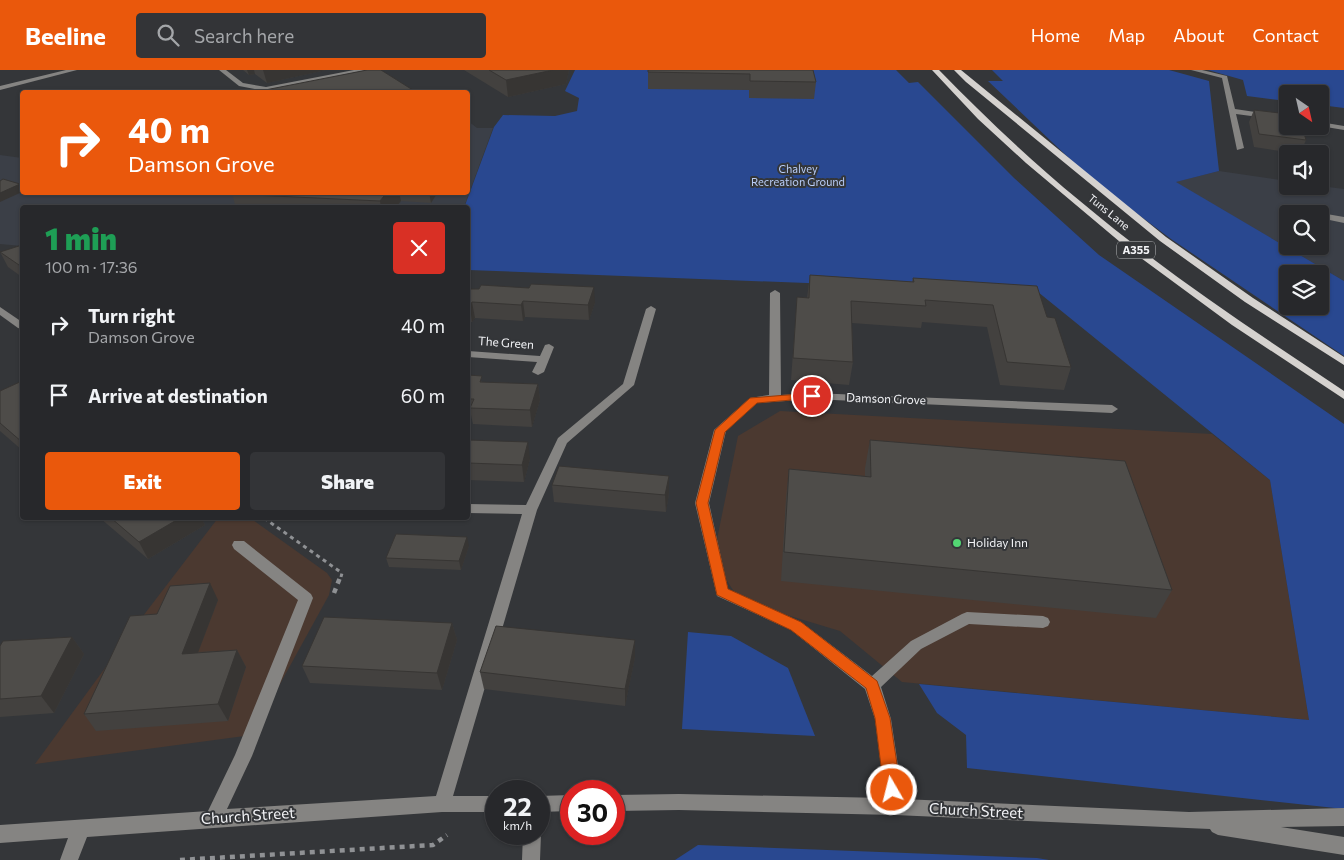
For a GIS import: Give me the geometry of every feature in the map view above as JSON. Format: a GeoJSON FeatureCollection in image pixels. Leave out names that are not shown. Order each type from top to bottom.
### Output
{"type":"FeatureCollection","features":[{"type":"Feature","properties":{"kind":"main road","name":"Tuns Lane"},"geometry":{"type":"LineString","coordinates":[[935,70],[1034,168],[1151,263],[1264,343],[1344,396]]}},
{"type":"Feature","properties":{"kind":"main road","name":"Tuns Lane"},"geometry":{"type":"LineString","coordinates":[[957,70],[968,81],[1163,239],[1249,300],[1344,362]]}},
{"type":"Feature","properties":{"kind":"street"},"geometry":{"type":"LineString","coordinates":[[0,88],[74,70]]}},
{"type":"Feature","properties":{"kind":"street"},"geometry":{"type":"LineString","coordinates":[[222,70],[241,85],[266,89],[364,70]]}},
{"type":"Feature","properties":{"kind":"street"},"geometry":{"type":"LineString","coordinates":[[1194,70],[1225,78],[1240,148]]}},
{"type":"Feature","properties":{"kind":"street"},"geometry":{"type":"LineString","coordinates":[[1232,111],[1279,118]]}},
{"type":"Feature","properties":{"kind":"street"},"geometry":{"type":"LineString","coordinates":[[1329,126],[1344,128]]}},
{"type":"Feature","properties":{"kind":"street"},"geometry":{"type":"LineString","coordinates":[[1329,217],[1344,220]]}},
{"type":"Feature","properties":{"kind":"street"},"geometry":{"type":"LineString","coordinates":[[775,293],[775,399]]}},
{"type":"Feature","properties":{"kind":"street"},"geometry":{"type":"LineString","coordinates":[[442,804],[530,510],[562,442],[628,385],[651,309]]}},
{"type":"Feature","properties":{"kind":"street"},"geometry":{"type":"LineString","coordinates":[[0,310],[20,325]]}},
{"type":"Feature","properties":{"kind":"street","name":"The Green"},"geometry":{"type":"LineString","coordinates":[[538,372],[548,347]]}},
{"type":"Feature","properties":{"kind":"street","name":"The Green"},"geometry":{"type":"LineString","coordinates":[[470,354],[543,359]]}},
{"type":"Feature","properties":{"kind":"street","name":"Damson Grove"},"geometry":{"type":"LineString","coordinates":[[872,685],[796,626],[722,592],[702,503],[720,430],[754,400],[812,396],[1112,408]]}},
{"type":"Feature","properties":{"kind":"street"},"geometry":{"type":"LineString","coordinates":[[470,508],[530,510]]}},
{"type":"Feature","properties":{"kind":"street"},"geometry":{"type":"LineString","coordinates":[[214,818],[243,756],[306,598],[239,545]]}},
{"type":"Feature","properties":{"kind":"street"},"geometry":{"type":"LineString","coordinates":[[895,807],[883,718],[872,685],[916,646],[967,618],[1042,622]]}},
{"type":"Feature","properties":{"kind":"street","name":"Church Street"},"geometry":{"type":"LineString","coordinates":[[625,803],[679,802],[895,807],[1189,821],[1344,817]]}},
{"type":"Feature","properties":{"kind":"street","name":"Church Street"},"geometry":{"type":"LineString","coordinates":[[0,834],[214,818],[442,804],[485,804]]}},
{"type":"Feature","properties":{"kind":"street","name":"Church Street"},"geometry":{"type":"LineString","coordinates":[[1189,821],[1344,846]]}},
{"type":"Feature","properties":{"kind":"street"},"geometry":{"type":"LineString","coordinates":[[69,860],[81,828]]}},
{"type":"Feature","properties":{"kind":"street"},"geometry":{"type":"LineString","coordinates":[[531,860],[532,845]]}},
{"type":"Feature","properties":{"kind":"path"},"geometry":{"type":"LineString","coordinates":[[180,860],[433,845],[485,810]]}},
{"type":"Feature","properties":{"kind":"shaded area"},"geometry":{"type":"Polygon","coordinates":[[[470,123],[477,128],[493,128],[470,191],[470,123]]]}},
{"type":"Feature","properties":{"kind":"shaded area"},"geometry":{"type":"Polygon","coordinates":[[[0,155],[20,158],[20,195],[468,195],[465,205],[20,205],[20,246],[0,244],[0,155]]]}},
{"type":"Feature","properties":{"kind":"shaded area"},"geometry":{"type":"Polygon","coordinates":[[[1219,171],[1279,180],[1279,195],[1329,195],[1329,187],[1344,189],[1344,281],[1329,272],[1329,265],[1317,265],[1300,255],[1329,255],[1329,205],[1279,205],[1279,243],[1175,182],[1219,171]]]}},
{"type":"Feature","properties":{"kind":"shaded area"},"geometry":{"type":"Polygon","coordinates":[[[780,411],[1212,434],[1270,480],[1309,720],[902,682],[840,631],[740,601],[713,559],[738,436],[780,411]]]}},
{"type":"Feature","properties":{"kind":"shaded area"},"geometry":{"type":"Polygon","coordinates":[[[216,520],[253,520],[327,573],[332,580],[329,595],[252,735],[35,764],[143,616],[216,520]]]}},
{"type":"Feature","properties":{"kind":"green space","name":"Chalvey Recreation Ground"},"geometry":{"type":"Polygon","coordinates":[[[575,70],[896,70],[909,83],[918,82],[1014,178],[1099,255],[1344,424],[1344,809],[967,768],[966,735],[937,713],[919,684],[1309,720],[1270,480],[1038,292],[470,270],[470,205],[465,205],[494,127],[503,115],[555,116],[577,111],[579,98],[565,91],[575,70]]]}},
{"type":"Feature","properties":{"kind":"green space"},"geometry":{"type":"Polygon","coordinates":[[[992,70],[1169,70],[1209,81],[1219,171],[1176,182],[1279,243],[1279,255],[1300,255],[1317,265],[1279,265],[1279,312],[1171,239],[1092,180],[988,81],[1003,81],[992,70]]]}},
{"type":"Feature","properties":{"kind":"green space"},"geometry":{"type":"Polygon","coordinates":[[[1208,70],[1344,70],[1344,108],[1329,106],[1329,85],[1279,85],[1279,100],[1247,96],[1243,80],[1208,70]]]}},
{"type":"Feature","properties":{"kind":"green space"},"geometry":{"type":"Polygon","coordinates":[[[1329,272],[1344,281],[1344,356],[1283,315],[1329,315],[1329,272]]]}},
{"type":"Feature","properties":{"kind":"green space"},"geometry":{"type":"Polygon","coordinates":[[[688,632],[731,636],[788,668],[815,736],[682,729],[688,632]]]}},
{"type":"Feature","properties":{"kind":"green space"},"geometry":{"type":"Polygon","coordinates":[[[698,845],[1037,858],[1049,860],[675,860],[698,845]]]}},
{"type":"Feature","properties":{"kind":"building"},"geometry":{"type":"Polygon","coordinates":[[[367,70],[381,70],[413,90],[265,90],[367,70]]]}},
{"type":"Feature","properties":{"kind":"building"},"geometry":{"type":"Polygon","coordinates":[[[489,70],[553,70],[506,80],[489,70]]]}},
{"type":"Feature","properties":{"kind":"building"},"geometry":{"type":"Polygon","coordinates":[[[648,70],[813,70],[816,82],[750,81],[750,74],[648,72],[648,70]]]}},
{"type":"Feature","properties":{"kind":"building"},"geometry":{"type":"Polygon","coordinates":[[[1254,110],[1279,113],[1279,135],[1305,135],[1306,140],[1259,134],[1254,110]]]}},
{"type":"Feature","properties":{"kind":"building"},"geometry":{"type":"Polygon","coordinates":[[[3,179],[20,184],[0,193],[0,181],[3,179]]]}},
{"type":"Feature","properties":{"kind":"building"},"geometry":{"type":"Polygon","coordinates":[[[252,195],[385,195],[380,201],[252,195]]]}},
{"type":"Feature","properties":{"kind":"building"},"geometry":{"type":"Polygon","coordinates":[[[20,246],[20,265],[19,265],[0,252],[20,246]]]}},
{"type":"Feature","properties":{"kind":"building"},"geometry":{"type":"Polygon","coordinates":[[[810,275],[914,282],[913,278],[1037,286],[1047,317],[1055,318],[1071,367],[1007,362],[993,305],[925,300],[926,306],[851,301],[853,362],[793,358],[797,297],[809,298],[810,275]]]}},
{"type":"Feature","properties":{"kind":"building"},"geometry":{"type":"Polygon","coordinates":[[[531,284],[594,287],[588,305],[523,301],[521,305],[472,302],[470,306],[470,289],[479,289],[481,285],[529,288],[531,284]]]}},
{"type":"Feature","properties":{"kind":"building"},"geometry":{"type":"Polygon","coordinates":[[[470,375],[482,376],[480,382],[538,384],[530,410],[470,408],[474,399],[470,399],[470,375]]]}},
{"type":"Feature","properties":{"kind":"building"},"geometry":{"type":"Polygon","coordinates":[[[20,382],[20,440],[0,423],[0,391],[20,382]]]}},
{"type":"Feature","properties":{"kind":"building"},"geometry":{"type":"Polygon","coordinates":[[[470,440],[528,442],[522,465],[470,463],[470,440]]]}},
{"type":"Feature","properties":{"kind":"building","name":"Holiday Inn"},"geometry":{"type":"Polygon","coordinates":[[[870,440],[1125,461],[1172,590],[784,552],[789,469],[871,477],[870,440]]]}},
{"type":"Feature","properties":{"kind":"building"},"geometry":{"type":"Polygon","coordinates":[[[559,466],[669,476],[665,495],[552,485],[559,466]]]}},
{"type":"Feature","properties":{"kind":"building"},"geometry":{"type":"Polygon","coordinates":[[[113,520],[177,520],[139,542],[113,520]]]}},
{"type":"Feature","properties":{"kind":"building"},"geometry":{"type":"Polygon","coordinates":[[[396,534],[467,537],[459,561],[386,558],[396,534]]]}},
{"type":"Feature","properties":{"kind":"building"},"geometry":{"type":"Polygon","coordinates":[[[210,583],[182,654],[237,650],[218,704],[84,714],[130,616],[157,614],[170,586],[210,583]]]}},
{"type":"Feature","properties":{"kind":"building"},"geometry":{"type":"Polygon","coordinates":[[[324,617],[452,623],[437,673],[302,666],[324,617]]]}},
{"type":"Feature","properties":{"kind":"building"},"geometry":{"type":"Polygon","coordinates":[[[496,626],[635,640],[625,689],[480,672],[496,626]]]}},
{"type":"Feature","properties":{"kind":"building"},"geometry":{"type":"Polygon","coordinates":[[[72,637],[41,696],[0,699],[0,646],[3,641],[72,637]]]}},
{"type":"Feature","properties":{"kind":"place","name":"Holiday Inn"},"geometry":{"type":"Point","coordinates":[957,543]}},
{"type":"Feature","properties":{"kind":"route"},"geometry":{"type":"LineString","coordinates":[[812,396],[754,400],[720,430],[702,503],[722,592],[796,626],[872,685],[883,718],[892,790]]}}]}
